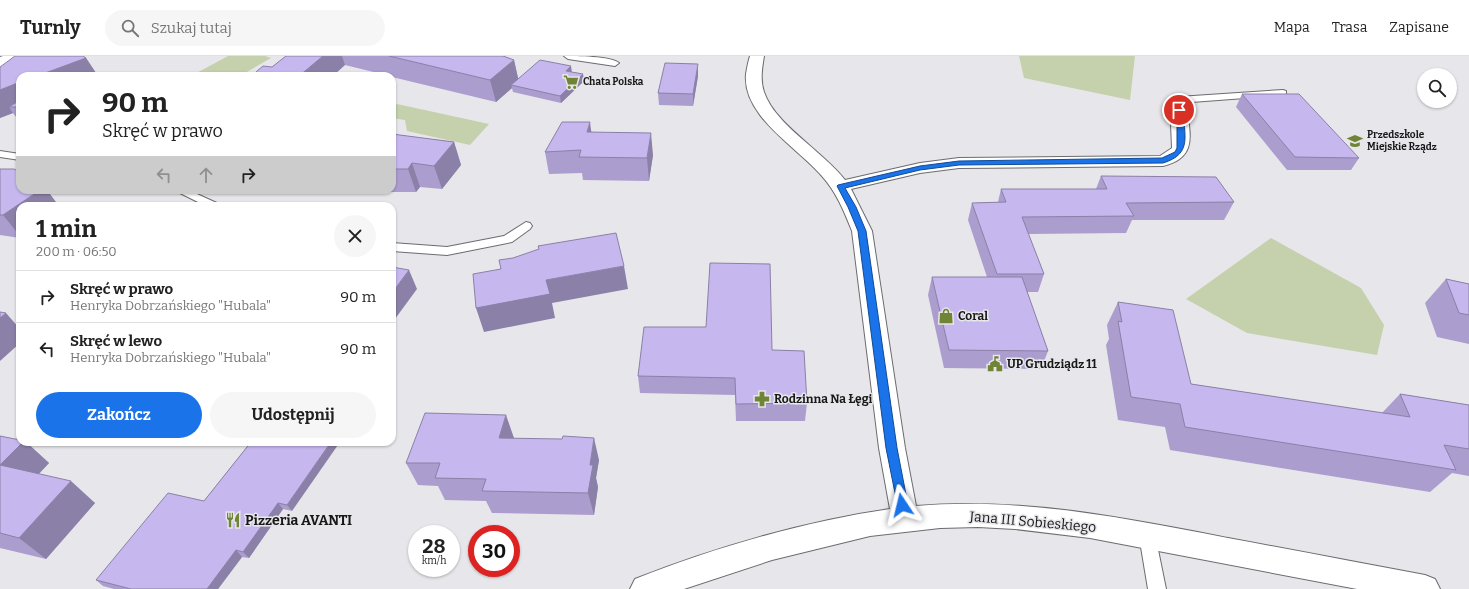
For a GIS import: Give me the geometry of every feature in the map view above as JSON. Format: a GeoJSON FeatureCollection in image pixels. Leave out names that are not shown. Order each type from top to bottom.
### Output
{"type":"FeatureCollection","features":[{"type":"Feature","properties":{"kind":"street"},"geometry":{"type":"LineString","coordinates":[[0,64],[15,56]]}},
{"type":"Feature","properties":{"kind":"street"},"geometry":{"type":"LineString","coordinates":[[758,56],[753,69],[753,85],[760,103],[783,130],[826,169],[841,186],[862,231],[892,448],[905,519]]}},
{"type":"Feature","properties":{"kind":"street"},"geometry":{"type":"LineString","coordinates":[[841,186],[920,168],[959,163],[1163,161],[1177,154],[1181,148],[1178,100]]}},
{"type":"Feature","properties":{"kind":"street","name":"Jana III Sobieskiego"},"geometry":{"type":"LineString","coordinates":[[645,589],[775,545],[851,527],[905,519],[983,515],[1072,522],[1147,535],[1425,589]]}},
{"type":"Feature","properties":{"kind":"lane"},"geometry":{"type":"LineString","coordinates":[[568,56],[615,63]]}},
{"type":"Feature","properties":{"kind":"lane"},"geometry":{"type":"LineString","coordinates":[[1178,100],[1283,93]]}},
{"type":"Feature","properties":{"kind":"lane"},"geometry":{"type":"LineString","coordinates":[[0,154],[16,156]]}},
{"type":"Feature","properties":{"kind":"lane"},"geometry":{"type":"LineString","coordinates":[[188,194],[206,202]]}},
{"type":"Feature","properties":{"kind":"lane"},"geometry":{"type":"LineString","coordinates":[[396,248],[447,251],[508,239],[526,226]]}},
{"type":"Feature","properties":{"kind":"lane"},"geometry":{"type":"LineString","coordinates":[[1147,535],[1157,589]]}},
{"type":"Feature","properties":{"kind":"green space"},"geometry":{"type":"Polygon","coordinates":[[[228,56],[265,56],[271,58],[247,72],[198,72],[228,56]]]}},
{"type":"Feature","properties":{"kind":"green space"},"geometry":{"type":"Polygon","coordinates":[[[1019,56],[1135,56],[1130,100],[1024,78],[1019,56]]]}},
{"type":"Feature","properties":{"kind":"green space"},"geometry":{"type":"Polygon","coordinates":[[[396,105],[489,124],[470,145],[407,131],[405,120],[396,119],[396,105]]]}},
{"type":"Feature","properties":{"kind":"green space"},"geometry":{"type":"Polygon","coordinates":[[[1271,238],[1361,288],[1384,325],[1377,355],[1247,333],[1186,299],[1271,238]]]}},
{"type":"Feature","properties":{"kind":"building"},"geometry":{"type":"Polygon","coordinates":[[[15,56],[83,56],[86,58],[48,72],[16,72],[16,84],[0,90],[0,67],[15,56]]]}},
{"type":"Feature","properties":{"kind":"building"},"geometry":{"type":"Polygon","coordinates":[[[286,56],[323,56],[304,72],[256,72],[263,66],[272,67],[286,56]]]}},
{"type":"Feature","properties":{"kind":"building"},"geometry":{"type":"Polygon","coordinates":[[[389,56],[503,56],[514,60],[490,80],[389,56]]]}},
{"type":"Feature","properties":{"kind":"building"},"geometry":{"type":"Polygon","coordinates":[[[540,60],[571,66],[566,71],[583,74],[560,96],[511,85],[540,60]]]}},
{"type":"Feature","properties":{"kind":"building"},"geometry":{"type":"Polygon","coordinates":[[[665,63],[698,64],[693,94],[658,93],[665,63]]]}},
{"type":"Feature","properties":{"kind":"building"},"geometry":{"type":"Polygon","coordinates":[[[1242,94],[1299,94],[1359,158],[1295,157],[1242,94]]]}},
{"type":"Feature","properties":{"kind":"building"},"geometry":{"type":"Polygon","coordinates":[[[16,103],[16,107],[9,107],[16,103]]]}},
{"type":"Feature","properties":{"kind":"building"},"geometry":{"type":"Polygon","coordinates":[[[562,122],[590,122],[587,132],[651,133],[647,158],[579,157],[581,150],[545,152],[562,122]]]}},
{"type":"Feature","properties":{"kind":"building"},"geometry":{"type":"Polygon","coordinates":[[[396,135],[454,142],[434,166],[412,163],[408,169],[396,169],[396,135]]]}},
{"type":"Feature","properties":{"kind":"building"},"geometry":{"type":"Polygon","coordinates":[[[0,169],[14,169],[16,170],[16,194],[34,194],[22,202],[16,202],[16,206],[3,215],[0,215],[0,169]]]}},
{"type":"Feature","properties":{"kind":"building"},"geometry":{"type":"Polygon","coordinates":[[[1101,176],[1216,177],[1234,202],[1126,203],[1134,216],[1022,217],[1044,274],[997,274],[972,203],[1006,202],[1001,189],[1107,189],[1101,176]]]}},
{"type":"Feature","properties":{"kind":"building"},"geometry":{"type":"Polygon","coordinates":[[[616,233],[624,266],[546,280],[550,294],[476,308],[473,274],[501,269],[499,260],[513,258],[539,249],[538,246],[616,233]]]}},
{"type":"Feature","properties":{"kind":"building"},"geometry":{"type":"Polygon","coordinates":[[[710,263],[770,264],[772,350],[804,351],[807,403],[736,404],[735,378],[638,376],[644,327],[706,327],[710,263]]]}},
{"type":"Feature","properties":{"kind":"building"},"geometry":{"type":"Polygon","coordinates":[[[396,268],[409,270],[396,288],[396,268]]]}},
{"type":"Feature","properties":{"kind":"building"},"geometry":{"type":"Polygon","coordinates":[[[932,277],[1022,277],[1048,351],[949,350],[932,277]]]}},
{"type":"Feature","properties":{"kind":"building"},"geometry":{"type":"Polygon","coordinates":[[[1446,279],[1469,284],[1469,315],[1459,313],[1446,279]]]}},
{"type":"Feature","properties":{"kind":"building"},"geometry":{"type":"Polygon","coordinates":[[[1118,302],[1173,310],[1191,384],[1410,417],[1400,394],[1469,405],[1469,449],[1444,445],[1456,470],[1185,427],[1180,404],[1131,397],[1118,321],[1122,322],[1118,302]]]}},
{"type":"Feature","properties":{"kind":"building"},"geometry":{"type":"Polygon","coordinates":[[[0,312],[6,313],[0,318],[0,312]]]}},
{"type":"Feature","properties":{"kind":"building"},"geometry":{"type":"Polygon","coordinates":[[[425,413],[506,415],[499,438],[562,439],[563,436],[594,438],[590,465],[593,465],[588,493],[482,491],[486,479],[435,478],[440,463],[406,463],[425,413]]]}},
{"type":"Feature","properties":{"kind":"building"},"geometry":{"type":"Polygon","coordinates":[[[0,436],[16,439],[16,446],[19,446],[0,465],[0,436]]]}},
{"type":"Feature","properties":{"kind":"building"},"geometry":{"type":"Polygon","coordinates":[[[248,446],[328,446],[287,505],[278,503],[243,552],[236,550],[207,589],[131,589],[96,580],[168,493],[204,501],[248,446]]]}},
{"type":"Feature","properties":{"kind":"building"},"geometry":{"type":"Polygon","coordinates":[[[0,465],[71,481],[19,538],[0,533],[0,465]]]}},
{"type":"Feature","properties":{"kind":"place","name":"Chata Polska"},"geometry":{"type":"Point","coordinates":[571,82]}},
{"type":"Feature","properties":{"kind":"place","name":"Przedszkole Miejskie Rządz"},"geometry":{"type":"Point","coordinates":[1355,141]}},
{"type":"Feature","properties":{"kind":"place","name":"Coral"},"geometry":{"type":"Point","coordinates":[946,316]}},
{"type":"Feature","properties":{"kind":"place","name":"UP Grudziądz 11"},"geometry":{"type":"Point","coordinates":[995,364]}},
{"type":"Feature","properties":{"kind":"place","name":"Rodzinna Na Łęgi"},"geometry":{"type":"Point","coordinates":[762,399]}},
{"type":"Feature","properties":{"kind":"place","name":"Pizzeria AVANTI"},"geometry":{"type":"Point","coordinates":[233,520]}},
{"type":"Feature","properties":{"kind":"route"},"geometry":{"type":"LineString","coordinates":[[902,505],[892,448],[862,231],[841,186],[920,168],[959,163],[1000,161],[1163,161],[1177,154],[1181,148],[1179,110]]}}]}
